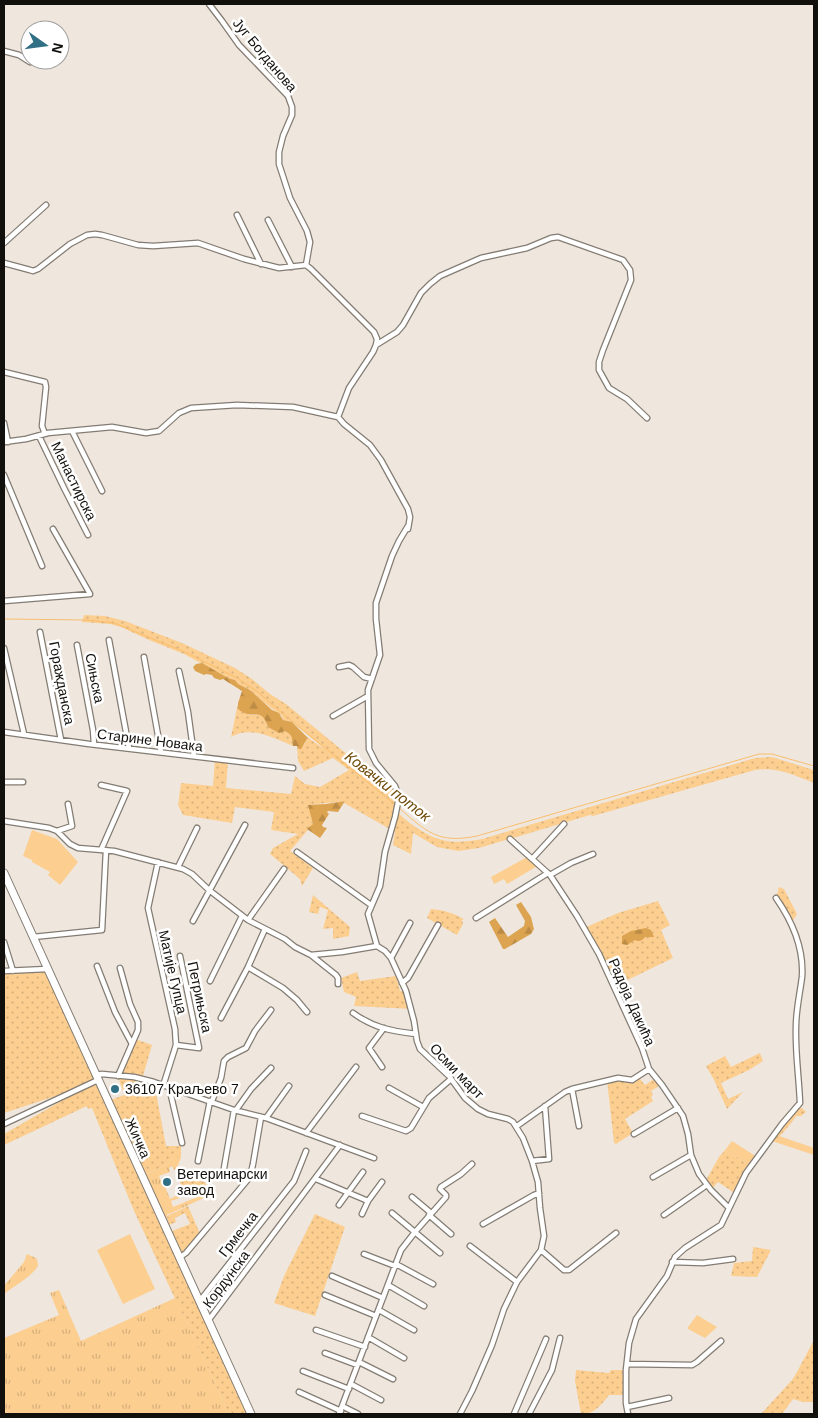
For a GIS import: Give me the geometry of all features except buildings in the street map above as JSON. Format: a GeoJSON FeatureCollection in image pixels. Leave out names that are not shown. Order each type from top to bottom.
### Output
{"type":"FeatureCollection","features":[{"type":"Feature","properties":{"kind":"main road","name":"Жичка"},"geometry":{"type":"LineString","coordinates":[[4,873],[251,1414]]}},
{"type":"Feature","properties":{"kind":"street","name":"Југ Богданова"},"geometry":{"type":"LineString","coordinates":[[209,4],[239,45],[288,96],[292,115],[283,136],[279,152],[279,164],[290,198],[307,231],[310,242],[306,266]]}},
{"type":"Feature","properties":{"kind":"street"},"geometry":{"type":"LineString","coordinates":[[4,51],[20,56]]}},
{"type":"Feature","properties":{"kind":"street"},"geometry":{"type":"LineString","coordinates":[[4,243],[46,205]]}},
{"type":"Feature","properties":{"kind":"street"},"geometry":{"type":"LineString","coordinates":[[238,215],[261,264]]}},
{"type":"Feature","properties":{"kind":"street"},"geometry":{"type":"LineString","coordinates":[[268,220],[292,267]]}},
{"type":"Feature","properties":{"kind":"street"},"geometry":{"type":"LineString","coordinates":[[4,263],[33,271],[70,244],[95,234],[132,245],[161,246],[198,243],[235,256],[279,268],[306,266],[312,269],[336,292],[374,332],[376,345]]}},
{"type":"Feature","properties":{"kind":"street"},"geometry":{"type":"LineString","coordinates":[[338,417],[349,388],[376,345],[397,332],[430,284],[440,276],[481,258],[527,248],[558,237],[623,260],[630,270],[631,280],[603,350],[599,362],[599,370],[609,388],[627,399],[648,418]]}},
{"type":"Feature","properties":{"kind":"street"},"geometry":{"type":"LineString","coordinates":[[4,372],[45,382],[42,435]]}},
{"type":"Feature","properties":{"kind":"street"},"geometry":{"type":"LineString","coordinates":[[4,424],[6,442],[42,435],[112,427],[146,433],[159,431],[179,413],[191,408],[237,405],[293,407],[338,417],[370,445],[381,460],[408,508],[410,517],[409,527],[399,541],[392,556],[376,603],[380,655],[368,690],[369,749],[376,763],[395,786],[398,793],[397,809],[385,852],[380,886],[371,905],[368,917],[377,946],[310,955]]}},
{"type":"Feature","properties":{"kind":"street"},"geometry":{"type":"LineString","coordinates":[[72,431],[102,491]]}},
{"type":"Feature","properties":{"kind":"street","name":"Манастирска"},"geometry":{"type":"LineString","coordinates":[[42,435],[64,488],[88,535]]}},
{"type":"Feature","properties":{"kind":"street"},"geometry":{"type":"LineString","coordinates":[[4,475],[42,566]]}},
{"type":"Feature","properties":{"kind":"street"},"geometry":{"type":"LineString","coordinates":[[4,601],[90,594],[53,529]]}},
{"type":"Feature","properties":{"kind":"street","name":"Горажданска"},"geometry":{"type":"LineString","coordinates":[[40,632],[61,740]]}},
{"type":"Feature","properties":{"kind":"street"},"geometry":{"type":"LineString","coordinates":[[109,640],[129,748]]}},
{"type":"Feature","properties":{"kind":"street","name":"Сињска"},"geometry":{"type":"LineString","coordinates":[[77,645],[94,744]]}},
{"type":"Feature","properties":{"kind":"street"},"geometry":{"type":"LineString","coordinates":[[4,648],[24,734]]}},
{"type":"Feature","properties":{"kind":"street"},"geometry":{"type":"LineString","coordinates":[[144,657],[160,752]]}},
{"type":"Feature","properties":{"kind":"street"},"geometry":{"type":"LineString","coordinates":[[339,666],[354,666],[364,677],[372,679]]}},
{"type":"Feature","properties":{"kind":"street"},"geometry":{"type":"LineString","coordinates":[[179,671],[191,727],[194,756]]}},
{"type":"Feature","properties":{"kind":"street"},"geometry":{"type":"LineString","coordinates":[[333,716],[368,696]]}},
{"type":"Feature","properties":{"kind":"street","name":"Старине Новака"},"geometry":{"type":"LineString","coordinates":[[4,731],[61,740],[294,768]]}},
{"type":"Feature","properties":{"kind":"street"},"geometry":{"type":"LineString","coordinates":[[4,782],[23,782]]}},
{"type":"Feature","properties":{"kind":"street"},"geometry":{"type":"LineString","coordinates":[[33,937],[102,930],[103,850],[127,791],[101,785]]}},
{"type":"Feature","properties":{"kind":"street"},"geometry":{"type":"LineString","coordinates":[[57,831],[72,826],[68,804]]}},
{"type":"Feature","properties":{"kind":"street"},"geometry":{"type":"LineString","coordinates":[[4,821],[49,828],[57,831],[73,846],[83,849],[103,850],[178,867],[192,874],[242,916],[310,955],[336,975],[338,984]]}},
{"type":"Feature","properties":{"kind":"street"},"geometry":{"type":"LineString","coordinates":[[532,859],[564,824]]}},
{"type":"Feature","properties":{"kind":"street"},"geometry":{"type":"LineString","coordinates":[[193,921],[245,825]]}},
{"type":"Feature","properties":{"kind":"street"},"geometry":{"type":"LineString","coordinates":[[178,867],[197,828]]}},
{"type":"Feature","properties":{"kind":"street","name":"Радоја Дакића"},"geometry":{"type":"LineString","coordinates":[[510,840],[549,874],[577,916],[599,954],[642,1048],[649,1070]]}},
{"type":"Feature","properties":{"kind":"street"},"geometry":{"type":"LineString","coordinates":[[297,852],[371,905]]}},
{"type":"Feature","properties":{"kind":"street"},"geometry":{"type":"LineString","coordinates":[[476,918],[549,874],[593,854]]}},
{"type":"Feature","properties":{"kind":"street","name":"Матије Гупца"},"geometry":{"type":"LineString","coordinates":[[158,862],[148,908],[175,1029],[176,1045],[166,1086]]}},
{"type":"Feature","properties":{"kind":"street"},"geometry":{"type":"LineString","coordinates":[[248,920],[284,868]]}},
{"type":"Feature","properties":{"kind":"street"},"geometry":{"type":"LineString","coordinates":[[628,1414],[626,1381],[629,1343],[633,1325],[659,1289],[675,1257],[685,1248],[721,1225],[746,1173],[800,1103],[796,1024],[802,958],[794,930],[776,898]]}},
{"type":"Feature","properties":{"kind":"street"},"geometry":{"type":"LineString","coordinates":[[210,981],[242,916]]}},
{"type":"Feature","properties":{"kind":"street"},"geometry":{"type":"LineString","coordinates":[[391,958],[410,923]]}},
{"type":"Feature","properties":{"kind":"street"},"geometry":{"type":"LineString","coordinates":[[402,982],[408,978],[438,925]]}},
{"type":"Feature","properties":{"kind":"street"},"geometry":{"type":"LineString","coordinates":[[221,1018],[265,930]]}},
{"type":"Feature","properties":{"kind":"street"},"geometry":{"type":"LineString","coordinates":[[4,942],[13,971]]}},
{"type":"Feature","properties":{"kind":"street","name":"Осми март"},"geometry":{"type":"LineString","coordinates":[[377,946],[391,958],[406,991],[420,1049],[451,1078],[465,1098],[478,1109],[488,1114],[508,1119],[517,1126]]}},
{"type":"Feature","properties":{"kind":"street","name":"Петрињска"},"geometry":{"type":"LineString","coordinates":[[176,1045],[199,1048],[180,956]]}},
{"type":"Feature","properties":{"kind":"street"},"geometry":{"type":"LineString","coordinates":[[97,966],[115,1012],[132,1044]]}},
{"type":"Feature","properties":{"kind":"street"},"geometry":{"type":"LineString","coordinates":[[248,967],[283,988],[307,1012]]}},
{"type":"Feature","properties":{"kind":"street"},"geometry":{"type":"LineString","coordinates":[[118,1076],[138,1030],[138,1022],[130,1004],[120,968]]}},
{"type":"Feature","properties":{"kind":"street"},"geometry":{"type":"LineString","coordinates":[[4,971],[47,969]]}},
{"type":"Feature","properties":{"kind":"street"},"geometry":{"type":"LineString","coordinates":[[198,1161],[211,1101],[221,1078],[224,1061],[246,1048],[255,1031],[271,1010]]}},
{"type":"Feature","properties":{"kind":"street"},"geometry":{"type":"LineString","coordinates":[[353,1013],[370,1024],[416,1034]]}},
{"type":"Feature","properties":{"kind":"street"},"geometry":{"type":"LineString","coordinates":[[382,1067],[369,1048],[384,1028]]}},
{"type":"Feature","properties":{"kind":"street"},"geometry":{"type":"LineString","coordinates":[[306,1133],[356,1067]]}},
{"type":"Feature","properties":{"kind":"street"},"geometry":{"type":"LineString","coordinates":[[223,1174],[235,1110],[251,1089],[271,1068]]}},
{"type":"Feature","properties":{"kind":"street"},"geometry":{"type":"LineString","coordinates":[[460,1414],[492,1346],[504,1309],[517,1282],[541,1250],[544,1236],[537,1177],[517,1126],[572,1088],[618,1078],[632,1080],[649,1070],[662,1085],[683,1116],[691,1155],[699,1174],[729,1208]]}},
{"type":"Feature","properties":{"kind":"street"},"geometry":{"type":"LineString","coordinates":[[4,1124],[102,1074],[134,1077],[166,1086],[235,1110],[264,1117],[374,1158]]}},
{"type":"Feature","properties":{"kind":"street"},"geometry":{"type":"LineString","coordinates":[[362,1116],[406,1130],[411,1128],[433,1094],[451,1078]]}},
{"type":"Feature","properties":{"kind":"street"},"geometry":{"type":"LineString","coordinates":[[166,1086],[182,1143]]}},
{"type":"Feature","properties":{"kind":"street"},"geometry":{"type":"LineString","coordinates":[[179,1258],[186,1253],[250,1177],[264,1117],[289,1086]]}},
{"type":"Feature","properties":{"kind":"street"},"geometry":{"type":"LineString","coordinates":[[389,1088],[423,1107]]}},
{"type":"Feature","properties":{"kind":"street"},"geometry":{"type":"LineString","coordinates":[[572,1088],[579,1126]]}},
{"type":"Feature","properties":{"kind":"street"},"geometry":{"type":"LineString","coordinates":[[532,1161],[549,1158],[544,1106]]}},
{"type":"Feature","properties":{"kind":"street"},"geometry":{"type":"LineString","coordinates":[[634,1134],[678,1108]]}},
{"type":"Feature","properties":{"kind":"street","name":"Кордунска"},"geometry":{"type":"LineString","coordinates":[[208,1321],[340,1145]]}},
{"type":"Feature","properties":{"kind":"street","name":"Грмечка"},"geometry":{"type":"LineString","coordinates":[[199,1302],[294,1181],[306,1152]]}},
{"type":"Feature","properties":{"kind":"street"},"geometry":{"type":"LineString","coordinates":[[654,1177],[691,1155]]}},
{"type":"Feature","properties":{"kind":"street"},"geometry":{"type":"LineString","coordinates":[[341,1410],[401,1250],[446,1196],[440,1189],[441,1186],[461,1174],[472,1164]]}},
{"type":"Feature","properties":{"kind":"street"},"geometry":{"type":"LineString","coordinates":[[339,1205],[363,1172]]}},
{"type":"Feature","properties":{"kind":"street"},"geometry":{"type":"LineString","coordinates":[[316,1179],[368,1202]]}},
{"type":"Feature","properties":{"kind":"street"},"geometry":{"type":"LineString","coordinates":[[362,1214],[382,1182]]}},
{"type":"Feature","properties":{"kind":"street"},"geometry":{"type":"LineString","coordinates":[[664,1215],[707,1184]]}},
{"type":"Feature","properties":{"kind":"street"},"geometry":{"type":"LineString","coordinates":[[483,1224],[539,1193]]}},
{"type":"Feature","properties":{"kind":"street"},"geometry":{"type":"LineString","coordinates":[[412,1197],[451,1234]]}},
{"type":"Feature","properties":{"kind":"street"},"geometry":{"type":"LineString","coordinates":[[392,1213],[440,1253]]}},
{"type":"Feature","properties":{"kind":"street"},"geometry":{"type":"LineString","coordinates":[[541,1250],[564,1270],[569,1270],[616,1233]]}},
{"type":"Feature","properties":{"kind":"street"},"geometry":{"type":"LineString","coordinates":[[470,1246],[517,1282]]}},
{"type":"Feature","properties":{"kind":"street"},"geometry":{"type":"LineString","coordinates":[[364,1254],[395,1265],[433,1284]]}},
{"type":"Feature","properties":{"kind":"street"},"geometry":{"type":"LineString","coordinates":[[672,1262],[703,1263],[734,1259]]}},
{"type":"Feature","properties":{"kind":"street"},"geometry":{"type":"LineString","coordinates":[[332,1276],[383,1298]]}},
{"type":"Feature","properties":{"kind":"street"},"geometry":{"type":"LineString","coordinates":[[388,1285],[424,1306]]}},
{"type":"Feature","properties":{"kind":"street"},"geometry":{"type":"LineString","coordinates":[[325,1295],[376,1316]]}},
{"type":"Feature","properties":{"kind":"street"},"geometry":{"type":"LineString","coordinates":[[379,1310],[414,1330]]}},
{"type":"Feature","properties":{"kind":"street"},"geometry":{"type":"LineString","coordinates":[[316,1330],[364,1347]]}},
{"type":"Feature","properties":{"kind":"street"},"geometry":{"type":"LineString","coordinates":[[368,1337],[404,1358]]}},
{"type":"Feature","properties":{"kind":"street"},"geometry":{"type":"LineString","coordinates":[[529,1414],[552,1370],[560,1338]]}},
{"type":"Feature","properties":{"kind":"street"},"geometry":{"type":"LineString","coordinates":[[514,1414],[546,1339]]}},
{"type":"Feature","properties":{"kind":"street"},"geometry":{"type":"LineString","coordinates":[[627,1364],[692,1364],[697,1362],[721,1341]]}},
{"type":"Feature","properties":{"kind":"street"},"geometry":{"type":"LineString","coordinates":[[325,1353],[358,1364],[392,1380]]}},
{"type":"Feature","properties":{"kind":"street"},"geometry":{"type":"LineString","coordinates":[[304,1371],[350,1386],[381,1400]]}},
{"type":"Feature","properties":{"kind":"street"},"geometry":{"type":"LineString","coordinates":[[299,1392],[341,1410],[358,1414]]}},
{"type":"Feature","properties":{"kind":"street"},"geometry":{"type":"LineString","coordinates":[[627,1407],[669,1398]]}},
{"type":"Feature","properties":{"kind":"green space"},"geometry":{"type":"Polygon","coordinates":[[[84,615],[105,616],[125,621],[182,643],[235,668],[286,704],[366,770],[388,784],[395,786],[397,809],[410,823],[436,838],[452,842],[482,839],[755,758],[772,757],[814,770],[814,783],[778,771],[755,770],[593,816],[590,815],[479,848],[458,851],[437,847],[413,833],[411,854],[393,845],[395,832],[344,803],[345,801],[309,805],[313,824],[290,851],[313,868],[302,886],[300,879],[270,854],[273,848],[298,834],[271,830],[274,812],[235,807],[232,823],[183,815],[178,805],[181,783],[213,786],[215,759],[228,760],[226,788],[291,794],[295,776],[305,784],[320,787],[349,770],[333,758],[304,771],[298,761],[297,746],[304,745],[307,737],[326,750],[292,722],[283,720],[282,716],[250,690],[237,684],[235,680],[184,654],[121,627],[110,624],[82,622],[84,615]]]}},
{"type":"Feature","properties":{"kind":"green space"},"geometry":{"type":"Polygon","coordinates":[[[202,663],[235,680],[238,684],[250,690],[272,710],[279,713],[283,720],[292,722],[307,737],[301,749],[293,746],[292,737],[288,732],[279,733],[268,727],[265,720],[259,715],[243,713],[238,709],[242,691],[223,679],[220,680],[212,675],[204,675],[195,671],[193,667],[196,664],[202,663]]]}},
{"type":"Feature","properties":{"kind":"green space"},"geometry":{"type":"Polygon","coordinates":[[[238,703],[238,709],[249,715],[261,715],[265,718],[268,727],[289,732],[293,737],[293,746],[270,736],[254,732],[246,732],[231,737],[238,703]]]}},
{"type":"Feature","properties":{"kind":"green space"},"geometry":{"type":"Polygon","coordinates":[[[345,801],[338,812],[327,812],[329,814],[322,825],[327,828],[320,838],[307,829],[313,824],[308,805],[345,801]]]}},
{"type":"Feature","properties":{"kind":"green space"},"geometry":{"type":"Polygon","coordinates":[[[32,830],[57,839],[78,862],[60,885],[48,875],[50,872],[23,856],[32,830]]]}},
{"type":"Feature","properties":{"kind":"green space"},"geometry":{"type":"Polygon","coordinates":[[[529,856],[539,865],[507,884],[504,879],[494,884],[491,877],[529,856]]]}},
{"type":"Feature","properties":{"kind":"green space"},"geometry":{"type":"Polygon","coordinates":[[[779,887],[784,889],[797,914],[791,924],[776,898],[779,887]]]}},
{"type":"Feature","properties":{"kind":"green space"},"geometry":{"type":"Polygon","coordinates":[[[313,895],[350,927],[349,936],[333,939],[333,928],[323,929],[328,910],[320,907],[318,914],[309,912],[313,895]]]}},
{"type":"Feature","properties":{"kind":"green space"},"geometry":{"type":"Polygon","coordinates":[[[658,901],[670,925],[661,930],[673,958],[613,987],[599,954],[584,928],[618,913],[658,901]]]}},
{"type":"Feature","properties":{"kind":"green space"},"geometry":{"type":"Polygon","coordinates":[[[521,902],[531,917],[534,929],[531,934],[503,949],[489,922],[495,918],[508,937],[524,926],[525,921],[516,905],[521,902]]]}},
{"type":"Feature","properties":{"kind":"green space"},"geometry":{"type":"Polygon","coordinates":[[[431,909],[448,912],[464,919],[457,935],[427,918],[431,909]]]}},
{"type":"Feature","properties":{"kind":"green space"},"geometry":{"type":"Polygon","coordinates":[[[646,928],[651,930],[654,937],[645,937],[642,940],[635,940],[627,945],[622,944],[622,936],[631,931],[646,928]]]}},
{"type":"Feature","properties":{"kind":"green space"},"geometry":{"type":"Polygon","coordinates":[[[47,969],[108,1101],[124,1095],[118,1076],[135,1039],[152,1045],[142,1079],[154,1082],[166,1146],[181,1146],[181,1157],[174,1157],[162,1167],[142,1176],[167,1231],[190,1224],[185,1213],[175,1218],[176,1222],[169,1225],[167,1216],[188,1206],[201,1236],[179,1258],[251,1414],[229,1414],[134,1211],[92,1108],[88,1109],[87,1106],[4,1145],[4,1134],[89,1085],[4,1113],[4,971],[47,969]]]}},
{"type":"Feature","properties":{"kind":"green space"},"geometry":{"type":"Polygon","coordinates":[[[357,972],[360,981],[396,976],[400,991],[406,991],[412,1009],[354,1006],[356,997],[344,992],[341,978],[357,972]]]}},
{"type":"Feature","properties":{"kind":"green space"},"geometry":{"type":"Polygon","coordinates":[[[760,1053],[763,1061],[721,1083],[728,1099],[743,1092],[727,1109],[706,1066],[725,1056],[731,1067],[760,1053]]]}},
{"type":"Feature","properties":{"kind":"green space"},"geometry":{"type":"Polygon","coordinates":[[[640,1079],[645,1085],[654,1079],[659,1086],[651,1091],[653,1101],[625,1119],[633,1133],[616,1144],[614,1143],[607,1080],[640,1079]]]}},
{"type":"Feature","properties":{"kind":"green space"},"geometry":{"type":"Polygon","coordinates":[[[798,1107],[806,1112],[801,1116],[796,1116],[775,1142],[770,1141],[798,1107]]]}},
{"type":"Feature","properties":{"kind":"green space"},"geometry":{"type":"Polygon","coordinates":[[[779,1136],[814,1148],[814,1155],[775,1142],[779,1136]]]}},
{"type":"Feature","properties":{"kind":"green space"},"geometry":{"type":"Polygon","coordinates":[[[732,1141],[757,1157],[751,1166],[725,1150],[732,1141]]]}},
{"type":"Feature","properties":{"kind":"green space"},"geometry":{"type":"Polygon","coordinates":[[[725,1150],[751,1166],[736,1194],[718,1182],[711,1190],[705,1182],[725,1150]]]}},
{"type":"Feature","properties":{"kind":"green space"},"geometry":{"type":"Polygon","coordinates":[[[174,1157],[181,1157],[177,1168],[174,1170],[172,1166],[169,1168],[170,1172],[159,1176],[170,1199],[178,1195],[180,1198],[171,1201],[173,1207],[207,1193],[208,1196],[167,1215],[171,1230],[167,1231],[142,1176],[162,1167],[174,1157]]]}},
{"type":"Feature","properties":{"kind":"green space"},"geometry":{"type":"Polygon","coordinates":[[[178,1178],[205,1182],[210,1195],[208,1196],[204,1186],[185,1194],[178,1178]]]}},
{"type":"Feature","properties":{"kind":"green space"},"geometry":{"type":"Polygon","coordinates":[[[315,1214],[345,1227],[315,1316],[274,1303],[284,1276],[315,1214]]]}},
{"type":"Feature","properties":{"kind":"green space"},"geometry":{"type":"Polygon","coordinates":[[[130,1234],[155,1289],[123,1304],[97,1250],[130,1234]]]}},
{"type":"Feature","properties":{"kind":"green space"},"geometry":{"type":"Polygon","coordinates":[[[753,1247],[771,1250],[757,1277],[731,1276],[734,1263],[752,1261],[753,1247]]]}},
{"type":"Feature","properties":{"kind":"green space"},"geometry":{"type":"Polygon","coordinates":[[[27,1254],[36,1258],[38,1265],[28,1276],[4,1294],[4,1286],[24,1262],[27,1254]]]}},
{"type":"Feature","properties":{"kind":"green space"},"geometry":{"type":"Polygon","coordinates":[[[59,1290],[81,1341],[175,1298],[229,1414],[4,1414],[4,1338],[59,1315],[50,1293],[59,1290]]]}},
{"type":"Feature","properties":{"kind":"green space"},"geometry":{"type":"Polygon","coordinates":[[[697,1315],[717,1327],[705,1338],[688,1329],[697,1315]]]}},
{"type":"Feature","properties":{"kind":"green space"},"geometry":{"type":"Polygon","coordinates":[[[814,1340],[814,1402],[803,1402],[793,1399],[782,1414],[761,1414],[792,1380],[814,1340]]]}},
{"type":"Feature","properties":{"kind":"green space"},"geometry":{"type":"Polygon","coordinates":[[[576,1370],[609,1373],[611,1370],[626,1370],[626,1395],[609,1395],[594,1411],[581,1414],[575,1381],[576,1370]]]}},
{"type":"Feature","properties":{"kind":"waterway","name":"Ковачки поток"},"geometry":{"type":"LineString","coordinates":[[4,619],[87,620],[114,623],[185,652],[237,678],[258,692],[396,805]]}},
{"type":"Feature","properties":{"kind":"waterway","name":"Ковачки поток"},"geometry":{"type":"LineString","coordinates":[[399,808],[426,830],[434,834],[443,837],[464,838],[477,836],[759,754],[772,754],[814,766]]}},
{"type":"Feature","properties":{"kind":"place","name":"36107 Краљево 7"},"geometry":{"type":"Point","coordinates":[115,1089]}},
{"type":"Feature","properties":{"kind":"place","name":"Ветеринарски завод"},"geometry":{"type":"Point","coordinates":[167,1182]}}]}
